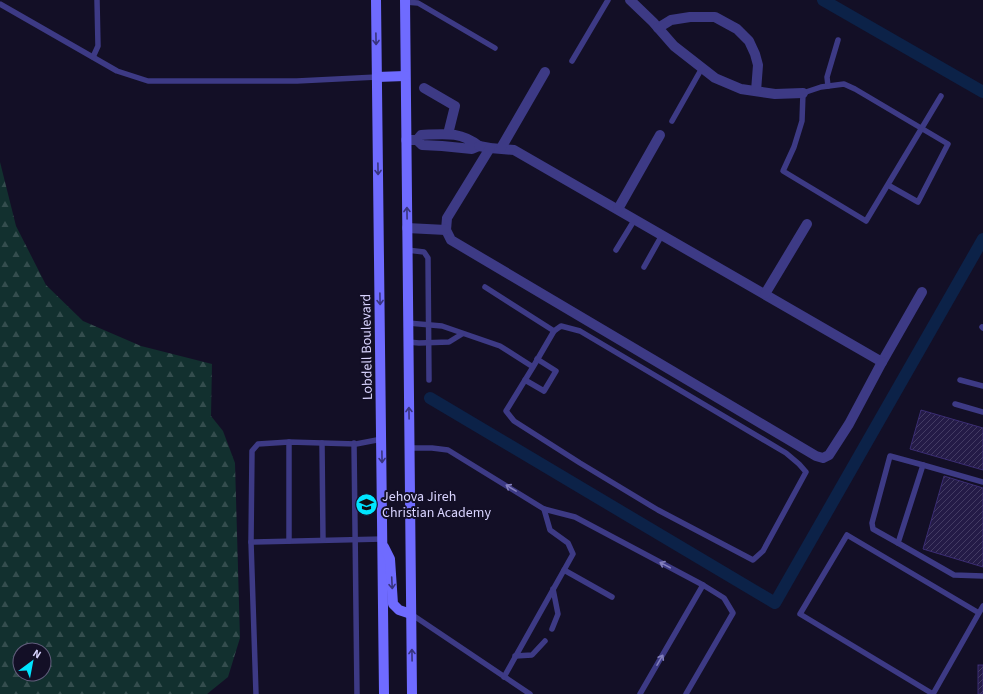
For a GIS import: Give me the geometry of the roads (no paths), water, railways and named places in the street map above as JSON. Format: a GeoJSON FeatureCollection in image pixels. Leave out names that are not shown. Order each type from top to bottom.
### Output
{"type":"FeatureCollection","features":[{"type":"Feature","properties":{"kind":"main road","name":"Lobdell Boulevard"},"geometry":{"type":"LineString","coordinates":[[376,0],[384,694]]}},
{"type":"Feature","properties":{"kind":"main road"},"geometry":{"type":"LineString","coordinates":[[404,1],[412,694]]}},
{"type":"Feature","properties":{"kind":"main road"},"geometry":{"type":"LineString","coordinates":[[377,77],[405,76]]}},
{"type":"Feature","properties":{"kind":"main road"},"geometry":{"type":"LineString","coordinates":[[383,542],[390,559],[393,604],[399,610],[411,614]]}},
{"type":"Feature","properties":{"kind":"street"},"geometry":{"type":"LineString","coordinates":[[630,0],[674,46],[715,78],[742,89],[775,94],[803,93]]}},
{"type":"Feature","properties":{"kind":"street"},"geometry":{"type":"LineString","coordinates":[[658,28],[671,20],[690,17],[715,16],[737,29],[749,41],[755,54],[758,65],[756,91]]}},
{"type":"Feature","properties":{"kind":"street"},"geometry":{"type":"LineString","coordinates":[[545,72],[496,148],[447,218],[446,230],[452,240],[816,456],[823,458],[829,455],[849,424],[922,292]]}},
{"type":"Feature","properties":{"kind":"street"},"geometry":{"type":"LineString","coordinates":[[424,88],[455,106],[447,134],[438,146]]}},
{"type":"Feature","properties":{"kind":"street"},"geometry":{"type":"LineString","coordinates":[[417,140],[421,135],[447,134],[464,136],[479,146]]}},
{"type":"Feature","properties":{"kind":"street"},"geometry":{"type":"LineString","coordinates":[[447,134],[455,148]]}},
{"type":"Feature","properties":{"kind":"street"},"geometry":{"type":"LineString","coordinates":[[618,209],[660,135]]}},
{"type":"Feature","properties":{"kind":"street"},"geometry":{"type":"LineString","coordinates":[[406,140],[417,140],[422,145],[455,148],[472,148],[479,146],[514,150],[882,362]]}},
{"type":"Feature","properties":{"kind":"street"},"geometry":{"type":"LineString","coordinates":[[765,294],[807,224]]}},
{"type":"Feature","properties":{"kind":"street"},"geometry":{"type":"LineString","coordinates":[[407,228],[446,230]]}},
{"type":"Feature","properties":{"kind":"lane"},"geometry":{"type":"LineString","coordinates":[[93,57],[98,46],[97,0]]}},
{"type":"Feature","properties":{"kind":"lane"},"geometry":{"type":"LineString","coordinates":[[572,61],[608,0]]}},
{"type":"Feature","properties":{"kind":"lane"},"geometry":{"type":"LineString","coordinates":[[404,1],[418,3],[495,48]]}},
{"type":"Feature","properties":{"kind":"lane"},"geometry":{"type":"LineString","coordinates":[[0,4],[117,71],[148,81],[297,81],[377,77]]}},
{"type":"Feature","properties":{"kind":"lane"},"geometry":{"type":"LineString","coordinates":[[828,86],[827,77],[838,40]]}},
{"type":"Feature","properties":{"kind":"lane"},"geometry":{"type":"LineString","coordinates":[[672,121],[702,68]]}},
{"type":"Feature","properties":{"kind":"lane"},"geometry":{"type":"LineString","coordinates":[[888,186],[918,202],[948,144],[922,129],[855,89],[844,84],[828,86],[803,93],[802,121],[794,147],[783,172],[866,221],[888,186],[922,129],[941,96]]}},
{"type":"Feature","properties":{"kind":"lane"},"geometry":{"type":"LineString","coordinates":[[616,250],[635,219]]}},
{"type":"Feature","properties":{"kind":"lane"},"geometry":{"type":"LineString","coordinates":[[644,267],[662,235]]}},
{"type":"Feature","properties":{"kind":"lane"},"geometry":{"type":"LineString","coordinates":[[407,250],[424,252],[428,258],[430,343],[429,380]]}},
{"type":"Feature","properties":{"kind":"lane"},"geometry":{"type":"LineString","coordinates":[[486,287],[554,331]]}},
{"type":"Feature","properties":{"kind":"lane"},"geometry":{"type":"LineString","coordinates":[[408,323],[442,326],[500,346],[533,367]]}},
{"type":"Feature","properties":{"kind":"lane"},"geometry":{"type":"LineString","coordinates":[[562,326],[580,331],[786,453],[799,464],[806,472],[763,551],[753,560],[658,510],[580,463],[514,420],[506,411],[554,331],[562,326]]}},
{"type":"Feature","properties":{"kind":"lane"},"geometry":{"type":"LineString","coordinates":[[408,342],[450,342],[462,334]]}},
{"type":"Feature","properties":{"kind":"lane"},"geometry":{"type":"LineString","coordinates":[[525,380],[544,391],[556,371],[537,360]]}},
{"type":"Feature","properties":{"kind":"lane"},"geometry":{"type":"LineString","coordinates":[[960,380],[983,386]]}},
{"type":"Feature","properties":{"kind":"lane"},"geometry":{"type":"LineString","coordinates":[[955,404],[983,412]]}},
{"type":"Feature","properties":{"kind":"lane"},"geometry":{"type":"LineString","coordinates":[[256,694],[251,542],[252,451],[258,444],[289,442],[354,444],[382,439]]}},
{"type":"Feature","properties":{"kind":"lane"},"geometry":{"type":"LineString","coordinates":[[289,442],[289,541]]}},
{"type":"Feature","properties":{"kind":"lane"},"geometry":{"type":"LineString","coordinates":[[322,443],[323,540]]}},
{"type":"Feature","properties":{"kind":"lane"},"geometry":{"type":"LineString","coordinates":[[354,444],[357,694]]}},
{"type":"Feature","properties":{"kind":"lane"},"geometry":{"type":"LineString","coordinates":[[410,448],[448,450],[544,509],[575,516],[703,585],[724,598],[733,613],[686,694]]}},
{"type":"Feature","properties":{"kind":"lane"},"geometry":{"type":"LineString","coordinates":[[983,482],[890,456],[872,524],[874,529],[954,575],[983,576]]}},
{"type":"Feature","properties":{"kind":"lane"},"geometry":{"type":"LineString","coordinates":[[898,543],[922,465]]}},
{"type":"Feature","properties":{"kind":"lane"},"geometry":{"type":"LineString","coordinates":[[504,676],[573,554],[568,543],[550,530],[544,509]]}},
{"type":"Feature","properties":{"kind":"lane"},"geometry":{"type":"LineString","coordinates":[[979,613],[847,535],[800,614],[933,694],[983,606]]}},
{"type":"Feature","properties":{"kind":"lane"},"geometry":{"type":"LineString","coordinates":[[251,542],[355,540],[383,542]]}},
{"type":"Feature","properties":{"kind":"lane"},"geometry":{"type":"LineString","coordinates":[[564,570],[612,597]]}},
{"type":"Feature","properties":{"kind":"lane"},"geometry":{"type":"LineString","coordinates":[[640,694],[703,585]]}},
{"type":"Feature","properties":{"kind":"lane"},"geometry":{"type":"LineString","coordinates":[[552,629],[558,614],[553,589]]}},
{"type":"Feature","properties":{"kind":"lane"},"geometry":{"type":"LineString","coordinates":[[411,614],[530,694]]}},
{"type":"Feature","properties":{"kind":"lane"},"geometry":{"type":"LineString","coordinates":[[515,656],[532,655],[545,641]]}},
{"type":"Feature","properties":{"kind":"waterway"},"geometry":{"type":"LineString","coordinates":[[823,0],[983,92]]}},
{"type":"Feature","properties":{"kind":"waterway"},"geometry":{"type":"LineString","coordinates":[[430,398],[775,603],[983,239]]}},
{"type":"Feature","properties":{"kind":"place","name":"Jehova Jireh Christian Academy"},"geometry":{"type":"Point","coordinates":[366,504]}}]}
